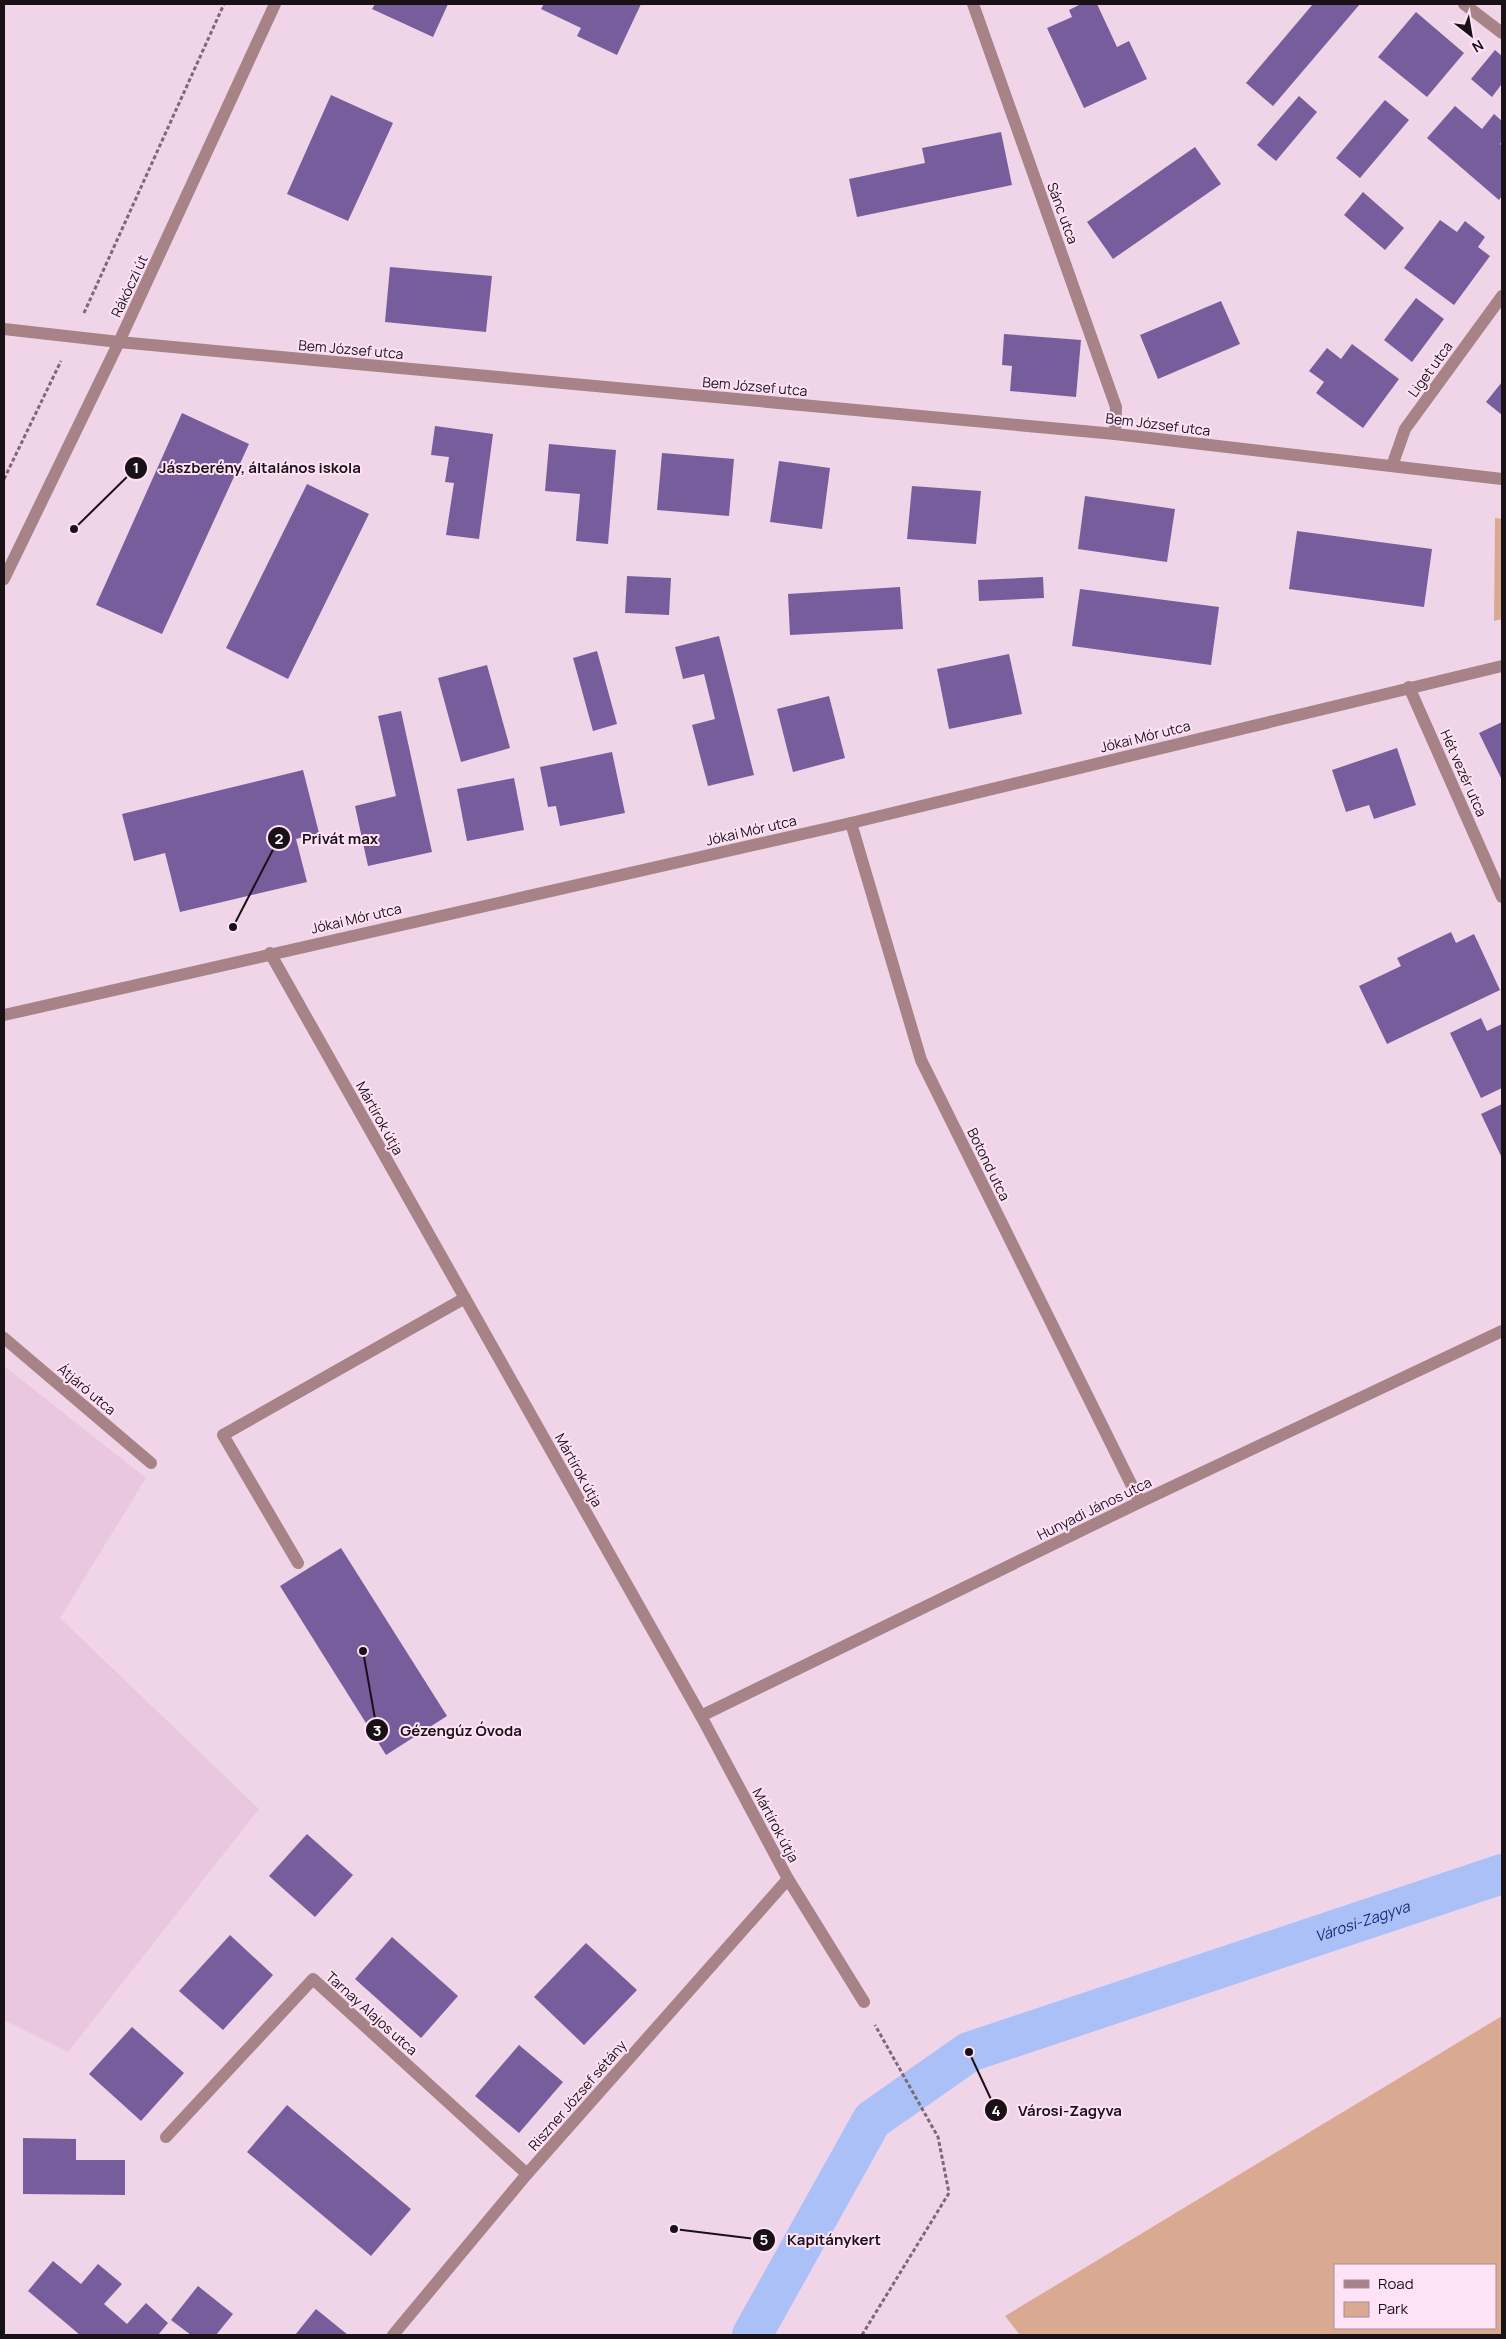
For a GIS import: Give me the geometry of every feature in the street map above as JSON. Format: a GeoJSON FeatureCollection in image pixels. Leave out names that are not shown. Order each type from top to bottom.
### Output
{"type":"FeatureCollection","features":[{"type":"Feature","properties":{"kind":"street","name":"Rákóczi út"},"geometry":{"type":"LineString","coordinates":[[4,579],[119,342],[275,4]]}},
{"type":"Feature","properties":{"kind":"street","name":"Sánc utca"},"geometry":{"type":"LineString","coordinates":[[973,4],[1116,407],[1115,434]]}},
{"type":"Feature","properties":{"kind":"street"},"geometry":{"type":"LineString","coordinates":[[1464,4],[1502,33]]}},
{"type":"Feature","properties":{"kind":"street","name":"Liget utca"},"geometry":{"type":"LineString","coordinates":[[1392,466],[1406,429],[1502,296]]}},
{"type":"Feature","properties":{"kind":"street","name":"Bem József utca"},"geometry":{"type":"LineString","coordinates":[[4,329],[119,342],[1115,434],[1502,479]]}},
{"type":"Feature","properties":{"kind":"street","name":"Jókai Mór utca"},"geometry":{"type":"LineString","coordinates":[[4,1015],[270,953],[851,823],[1502,666]]}},
{"type":"Feature","properties":{"kind":"street","name":"Hét vezér utca"},"geometry":{"type":"LineString","coordinates":[[1410,687],[1502,897]]}},
{"type":"Feature","properties":{"kind":"street","name":"Botond utca"},"geometry":{"type":"LineString","coordinates":[[851,823],[921,1060],[1140,1502]]}},
{"type":"Feature","properties":{"kind":"street","name":"Mártírok útja"},"geometry":{"type":"LineString","coordinates":[[270,953],[701,1716],[788,1879],[864,2002]]}},
{"type":"Feature","properties":{"kind":"street"},"geometry":{"type":"LineString","coordinates":[[298,1564],[223,1435],[465,1298]]}},
{"type":"Feature","properties":{"kind":"street","name":"Hunyadi János utca"},"geometry":{"type":"LineString","coordinates":[[701,1716],[1140,1502],[1502,1331]]}},
{"type":"Feature","properties":{"kind":"street","name":"Átjáró utca"},"geometry":{"type":"LineString","coordinates":[[4,1338],[151,1462]]}},
{"type":"Feature","properties":{"kind":"street","name":"Riszner József sétány"},"geometry":{"type":"LineString","coordinates":[[393,2335],[527,2174],[788,1879]]}},
{"type":"Feature","properties":{"kind":"street","name":"Tarnay Alajos utca"},"geometry":{"type":"LineString","coordinates":[[166,2137],[313,1979],[527,2174]]}},
{"type":"Feature","properties":{"kind":"path"},"geometry":{"type":"LineString","coordinates":[[4,479],[73,337],[224,4]]}},
{"type":"Feature","properties":{"kind":"path"},"geometry":{"type":"LineString","coordinates":[[862,2335],[948,2193],[938,2137],[881,2037]]}},
{"type":"Feature","properties":{"kind":"shaded area"},"geometry":{"type":"Polygon","coordinates":[[[4,1366],[146,1478],[60,1618],[259,1809],[68,2052],[4,2020],[4,1366]]]}},
{"type":"Feature","properties":{"kind":"green space"},"geometry":{"type":"Polygon","coordinates":[[[1495,518],[1502,519],[1502,619],[1494,621],[1495,518]]]}},
{"type":"Feature","properties":{"kind":"green space"},"geometry":{"type":"Polygon","coordinates":[[[1502,2016],[1502,2335],[1020,2335],[1005,2316],[1502,2016]]]}},
{"type":"Feature","properties":{"kind":"building"},"geometry":{"type":"Polygon","coordinates":[[[375,4],[448,4],[433,37],[372,9],[375,4]]]}},
{"type":"Feature","properties":{"kind":"building"},"geometry":{"type":"Polygon","coordinates":[[[544,4],[641,4],[617,55],[577,36],[581,28],[541,9],[544,4]]]}},
{"type":"Feature","properties":{"kind":"building"},"geometry":{"type":"Polygon","coordinates":[[[1081,4],[1097,4],[1117,47],[1129,41],[1147,79],[1084,108],[1047,28],[1072,17],[1069,10],[1081,4]]]}},
{"type":"Feature","properties":{"kind":"building"},"geometry":{"type":"Polygon","coordinates":[[[1313,4],[1360,4],[1273,106],[1246,83],[1313,4]]]}},
{"type":"Feature","properties":{"kind":"building"},"geometry":{"type":"Polygon","coordinates":[[[1416,12],[1464,53],[1427,97],[1378,57],[1416,12]]]}},
{"type":"Feature","properties":{"kind":"building"},"geometry":{"type":"Polygon","coordinates":[[[1495,50],[1502,56],[1502,86],[1492,97],[1471,79],[1495,50]]]}},
{"type":"Feature","properties":{"kind":"building"},"geometry":{"type":"Polygon","coordinates":[[[331,95],[393,123],[348,221],[287,194],[331,95]]]}},
{"type":"Feature","properties":{"kind":"building"},"geometry":{"type":"Polygon","coordinates":[[[1299,96],[1317,112],[1276,161],[1257,145],[1299,96]]]}},
{"type":"Feature","properties":{"kind":"building"},"geometry":{"type":"Polygon","coordinates":[[[1385,100],[1409,120],[1360,178],[1336,158],[1385,100]]]}},
{"type":"Feature","properties":{"kind":"building"},"geometry":{"type":"Polygon","coordinates":[[[1455,106],[1482,129],[1494,114],[1502,121],[1502,141],[1500,144],[1502,146],[1502,196],[1499,200],[1427,138],[1455,106]]]}},
{"type":"Feature","properties":{"kind":"building"},"geometry":{"type":"Polygon","coordinates":[[[1001,132],[1012,185],[857,217],[849,179],[925,163],[922,148],[1001,132]]]}},
{"type":"Feature","properties":{"kind":"building"},"geometry":{"type":"Polygon","coordinates":[[[1195,147],[1221,184],[1113,259],[1087,222],[1195,147]]]}},
{"type":"Feature","properties":{"kind":"building"},"geometry":{"type":"Polygon","coordinates":[[[1363,192],[1404,228],[1385,250],[1344,215],[1363,192]]]}},
{"type":"Feature","properties":{"kind":"building"},"geometry":{"type":"Polygon","coordinates":[[[1440,220],[1457,232],[1465,221],[1485,237],[1478,247],[1490,256],[1454,305],[1404,268],[1440,220]]]}},
{"type":"Feature","properties":{"kind":"building"},"geometry":{"type":"Polygon","coordinates":[[[390,267],[492,276],[486,332],[385,322],[390,267]]]}},
{"type":"Feature","properties":{"kind":"building"},"geometry":{"type":"Polygon","coordinates":[[[1416,298],[1444,319],[1412,362],[1384,340],[1416,298]]]}},
{"type":"Feature","properties":{"kind":"building"},"geometry":{"type":"Polygon","coordinates":[[[1221,301],[1240,344],[1158,379],[1140,335],[1221,301]]]}},
{"type":"Feature","properties":{"kind":"building"},"geometry":{"type":"Polygon","coordinates":[[[1004,334],[1081,340],[1076,397],[1010,391],[1012,366],[1002,365],[1004,334]]]}},
{"type":"Feature","properties":{"kind":"building"},"geometry":{"type":"Polygon","coordinates":[[[1352,344],[1399,379],[1363,428],[1316,393],[1324,382],[1309,371],[1327,348],[1341,359],[1352,344]]]}},
{"type":"Feature","properties":{"kind":"building"},"geometry":{"type":"Polygon","coordinates":[[[1502,382],[1502,415],[1486,402],[1502,382]]]}},
{"type":"Feature","properties":{"kind":"building"},"geometry":{"type":"Polygon","coordinates":[[[182,413],[249,444],[162,634],[96,605],[182,413]]]}},
{"type":"Feature","properties":{"kind":"building"},"geometry":{"type":"Polygon","coordinates":[[[435,426],[493,434],[479,539],[446,535],[454,483],[445,482],[449,457],[431,455],[435,426]]]}},
{"type":"Feature","properties":{"kind":"building"},"geometry":{"type":"Polygon","coordinates":[[[549,444],[616,450],[608,544],[576,541],[580,494],[545,491],[549,444]]]}},
{"type":"Feature","properties":{"kind":"building"},"geometry":{"type":"Polygon","coordinates":[[[662,453],[734,459],[729,516],[657,510],[662,453]]]}},
{"type":"Feature","properties":{"kind":"building"},"geometry":{"type":"Polygon","coordinates":[[[779,461],[830,468],[822,529],[770,522],[779,461]]]}},
{"type":"Feature","properties":{"kind":"building"},"geometry":{"type":"Polygon","coordinates":[[[307,484],[369,514],[288,679],[226,648],[307,484]]]}},
{"type":"Feature","properties":{"kind":"building"},"geometry":{"type":"Polygon","coordinates":[[[912,486],[981,491],[976,544],[907,539],[912,486]]]}},
{"type":"Feature","properties":{"kind":"building"},"geometry":{"type":"Polygon","coordinates":[[[1085,496],[1175,509],[1167,562],[1078,549],[1085,496]]]}},
{"type":"Feature","properties":{"kind":"building"},"geometry":{"type":"Polygon","coordinates":[[[1297,531],[1432,549],[1424,607],[1289,589],[1297,531]]]}},
{"type":"Feature","properties":{"kind":"building"},"geometry":{"type":"Polygon","coordinates":[[[627,576],[671,578],[669,615],[625,613],[627,576]]]}},
{"type":"Feature","properties":{"kind":"building"},"geometry":{"type":"Polygon","coordinates":[[[1043,577],[1044,598],[979,601],[978,580],[1043,577]]]}},
{"type":"Feature","properties":{"kind":"building"},"geometry":{"type":"Polygon","coordinates":[[[900,587],[903,629],[790,635],[788,594],[900,587]]]}},
{"type":"Feature","properties":{"kind":"building"},"geometry":{"type":"Polygon","coordinates":[[[1080,589],[1219,607],[1211,665],[1072,646],[1080,589]]]}},
{"type":"Feature","properties":{"kind":"building"},"geometry":{"type":"Polygon","coordinates":[[[719,636],[754,775],[708,786],[692,725],[715,719],[704,674],[683,679],[675,647],[719,636]]]}},
{"type":"Feature","properties":{"kind":"building"},"geometry":{"type":"Polygon","coordinates":[[[597,651],[617,724],[593,731],[573,658],[597,651]]]}},
{"type":"Feature","properties":{"kind":"building"},"geometry":{"type":"Polygon","coordinates":[[[1009,654],[1022,714],[949,729],[937,669],[1009,654]]]}},
{"type":"Feature","properties":{"kind":"building"},"geometry":{"type":"Polygon","coordinates":[[[487,665],[510,748],[461,762],[438,678],[487,665]]]}},
{"type":"Feature","properties":{"kind":"building"},"geometry":{"type":"Polygon","coordinates":[[[829,696],[845,758],[793,772],[777,709],[829,696]]]}},
{"type":"Feature","properties":{"kind":"building"},"geometry":{"type":"Polygon","coordinates":[[[401,711],[432,852],[368,866],[355,806],[396,796],[378,716],[401,711]]]}},
{"type":"Feature","properties":{"kind":"building"},"geometry":{"type":"Polygon","coordinates":[[[1502,722],[1502,780],[1479,733],[1502,722]]]}},
{"type":"Feature","properties":{"kind":"building"},"geometry":{"type":"Polygon","coordinates":[[[1397,748],[1416,805],[1374,819],[1369,805],[1346,812],[1332,770],[1397,748]]]}},
{"type":"Feature","properties":{"kind":"building"},"geometry":{"type":"Polygon","coordinates":[[[612,752],[625,813],[560,826],[556,806],[548,807],[540,767],[612,752]]]}},
{"type":"Feature","properties":{"kind":"building"},"geometry":{"type":"Polygon","coordinates":[[[303,770],[319,833],[296,839],[307,882],[180,912],[165,853],[134,861],[122,814],[303,770]]]}},
{"type":"Feature","properties":{"kind":"building"},"geometry":{"type":"Polygon","coordinates":[[[514,778],[524,830],[467,841],[457,789],[514,778]]]}},
{"type":"Feature","properties":{"kind":"building"},"geometry":{"type":"Polygon","coordinates":[[[1451,932],[1456,943],[1474,934],[1500,990],[1387,1044],[1359,986],[1401,966],[1397,958],[1451,932]]]}},
{"type":"Feature","properties":{"kind":"building"},"geometry":{"type":"Polygon","coordinates":[[[1481,1018],[1487,1031],[1502,1024],[1502,1088],[1481,1098],[1450,1033],[1481,1018]]]}},
{"type":"Feature","properties":{"kind":"building"},"geometry":{"type":"Polygon","coordinates":[[[1502,1104],[1502,1158],[1481,1114],[1502,1104]]]}},
{"type":"Feature","properties":{"kind":"building"},"geometry":{"type":"Polygon","coordinates":[[[341,1548],[447,1716],[386,1755],[280,1586],[341,1548]]]}},
{"type":"Feature","properties":{"kind":"building"},"geometry":{"type":"Polygon","coordinates":[[[307,1834],[353,1875],[315,1917],[269,1876],[307,1834]]]}},
{"type":"Feature","properties":{"kind":"building"},"geometry":{"type":"Polygon","coordinates":[[[230,1935],[273,1975],[223,2030],[179,1991],[230,1935]]]}},
{"type":"Feature","properties":{"kind":"building"},"geometry":{"type":"Polygon","coordinates":[[[392,1937],[458,1996],[421,2038],[355,1979],[392,1937]]]}},
{"type":"Feature","properties":{"kind":"building"},"geometry":{"type":"Polygon","coordinates":[[[586,1943],[637,1990],[584,2045],[534,1997],[586,1943]]]}},
{"type":"Feature","properties":{"kind":"building"},"geometry":{"type":"Polygon","coordinates":[[[132,2027],[184,2073],[141,2121],[89,2074],[132,2027]]]}},
{"type":"Feature","properties":{"kind":"building"},"geometry":{"type":"Polygon","coordinates":[[[519,2045],[563,2082],[519,2133],[475,2096],[519,2045]]]}},
{"type":"Feature","properties":{"kind":"building"},"geometry":{"type":"Polygon","coordinates":[[[287,2105],[411,2209],[371,2256],[247,2152],[287,2105]]]}},
{"type":"Feature","properties":{"kind":"building"},"geometry":{"type":"Polygon","coordinates":[[[23,2138],[76,2139],[76,2160],[125,2160],[125,2195],[23,2194],[23,2138]]]}},
{"type":"Feature","properties":{"kind":"building"},"geometry":{"type":"Polygon","coordinates":[[[53,2261],[81,2284],[98,2264],[122,2284],[104,2304],[127,2324],[146,2303],[168,2323],[158,2335],[80,2335],[28,2291],[53,2261]]]}},
{"type":"Feature","properties":{"kind":"building"},"geometry":{"type":"Polygon","coordinates":[[[198,2286],[233,2314],[216,2335],[191,2335],[171,2320],[198,2286]]]}},
{"type":"Feature","properties":{"kind":"building"},"geometry":{"type":"Polygon","coordinates":[[[316,2309],[348,2335],[295,2335],[316,2309]]]}},
{"type":"Feature","properties":{"kind":"waterway","name":"Városi-Zagyva"},"geometry":{"type":"LineString","coordinates":[[752,2335],[872,2120],[969,2052],[1502,1874]]}},
{"type":"Feature","properties":{"kind":"place","name":"Jászberény, általános iskola"},"geometry":{"type":"Point","coordinates":[74,529]}},
{"type":"Feature","properties":{"kind":"place","name":"Privát max"},"geometry":{"type":"Point","coordinates":[233,927]}},
{"type":"Feature","properties":{"kind":"place","name":"Gézengúz Óvoda"},"geometry":{"type":"Point","coordinates":[363,1651]}},
{"type":"Feature","properties":{"kind":"place","name":"Városi-Zagyva"},"geometry":{"type":"Point","coordinates":[969,2052]}},
{"type":"Feature","properties":{"kind":"place","name":"Kapitánykert"},"geometry":{"type":"Point","coordinates":[674,2229]}}]}
